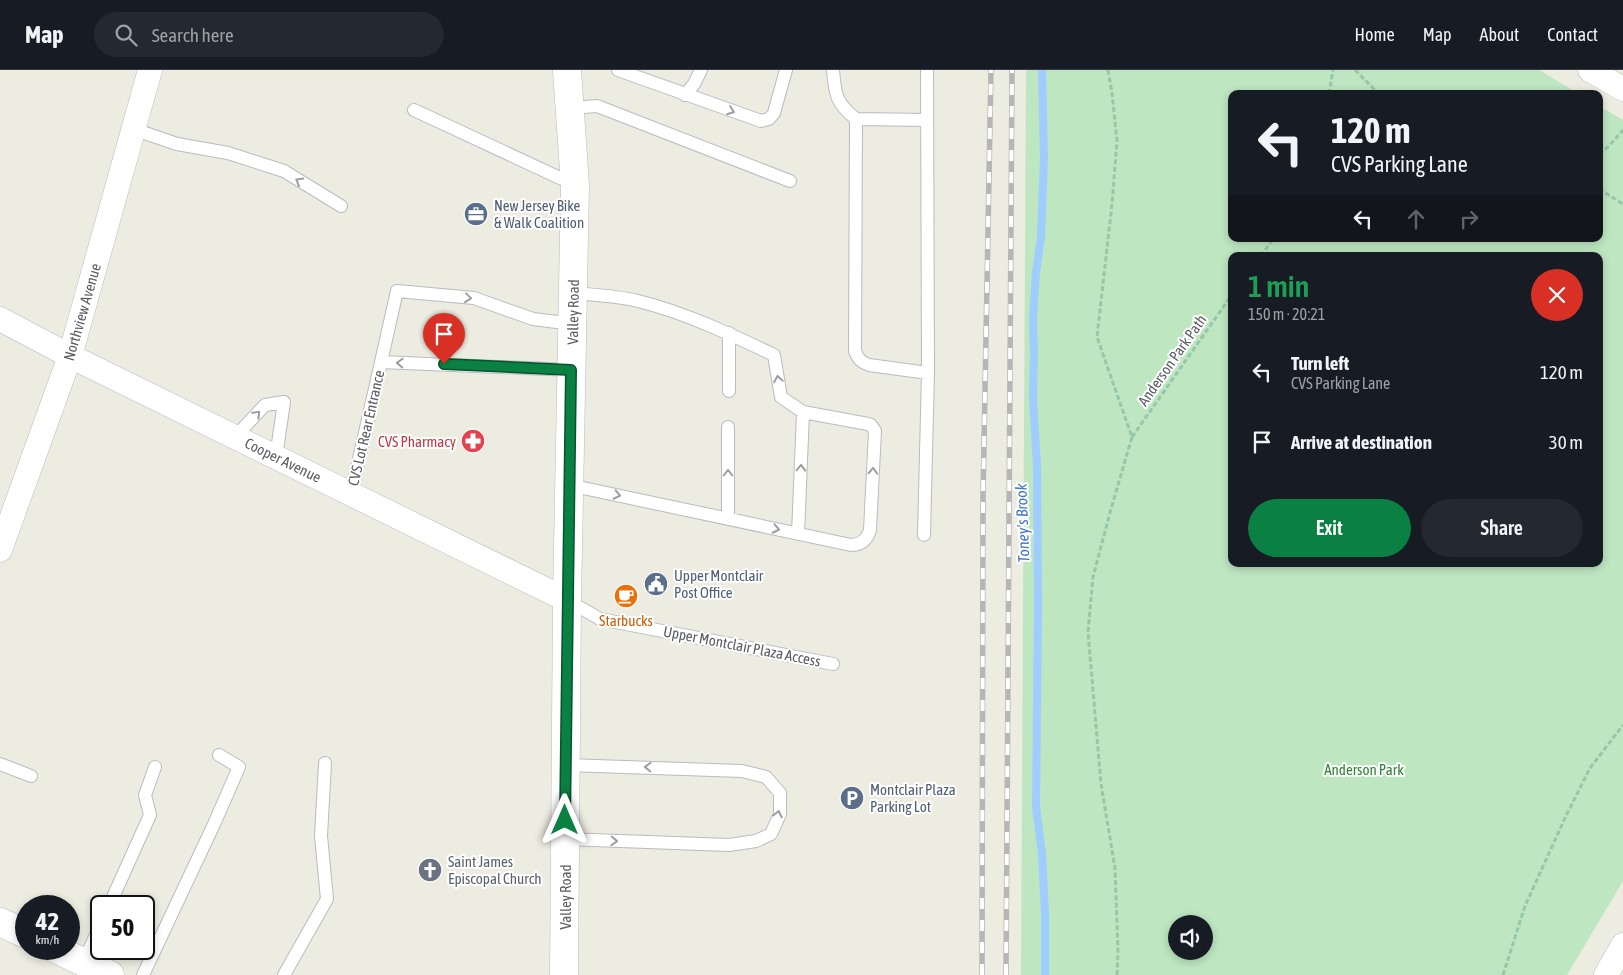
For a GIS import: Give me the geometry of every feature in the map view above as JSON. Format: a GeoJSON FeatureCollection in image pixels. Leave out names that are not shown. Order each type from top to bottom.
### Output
{"type":"FeatureCollection","features":[{"type":"Feature","properties":{"kind":"main road","name":"Valley Road"},"geometry":{"type":"LineString","coordinates":[[564,975],[567,600],[575,185],[567,70]]}},
{"type":"Feature","properties":{"kind":"main road"},"geometry":{"type":"LineString","coordinates":[[80,960],[110,975]]}},
{"type":"Feature","properties":{"kind":"street","name":"Northview Avenue"},"geometry":{"type":"LineString","coordinates":[[0,550],[70,356],[150,70]]}},
{"type":"Feature","properties":{"kind":"street"},"geometry":{"type":"LineString","coordinates":[[1590,70],[1623,89]]}},
{"type":"Feature","properties":{"kind":"street","name":"Cooper Avenue"},"geometry":{"type":"LineString","coordinates":[[0,319],[70,356],[567,600]]}},
{"type":"Feature","properties":{"kind":"street"},"geometry":{"type":"LineString","coordinates":[[1606,975],[1623,946]]}},
{"type":"Feature","properties":{"kind":"lane"},"geometry":{"type":"LineString","coordinates":[[618,70],[756,120],[764,121],[774,113],[786,70]]}},
{"type":"Feature","properties":{"kind":"lane"},"geometry":{"type":"LineString","coordinates":[[685,95],[694,84],[701,70]]}},
{"type":"Feature","properties":{"kind":"lane"},"geometry":{"type":"LineString","coordinates":[[833,70],[835,89],[842,108],[856,119],[927,120]]}},
{"type":"Feature","properties":{"kind":"lane"},"geometry":{"type":"LineString","coordinates":[[924,535],[928,373],[927,70]]}},
{"type":"Feature","properties":{"kind":"lane"},"geometry":{"type":"LineString","coordinates":[[570,108],[597,106],[790,181]]}},
{"type":"Feature","properties":{"kind":"lane"},"geometry":{"type":"LineString","coordinates":[[414,110],[575,185]]}},
{"type":"Feature","properties":{"kind":"lane"},"geometry":{"type":"LineString","coordinates":[[856,119],[855,351],[858,358],[869,365],[928,373]]}},
{"type":"Feature","properties":{"kind":"lane"},"geometry":{"type":"LineString","coordinates":[[133,129],[177,144],[228,153],[284,171],[341,206]]}},
{"type":"Feature","properties":{"kind":"lane","name":"CVS Lot Rear Entrance"},"geometry":{"type":"LineString","coordinates":[[351,494],[398,292],[474,298],[533,319],[573,324]]}},
{"type":"Feature","properties":{"kind":"lane"},"geometry":{"type":"LineString","coordinates":[[569,485],[856,545],[865,540],[870,530],[875,441],[875,431],[871,425],[803,412],[781,397],[774,356],[729,333],[682,314],[637,301],[573,293]]}},
{"type":"Feature","properties":{"kind":"lane"},"geometry":{"type":"LineString","coordinates":[[729,333],[729,391]]}},
{"type":"Feature","properties":{"kind":"lane"},"geometry":{"type":"LineString","coordinates":[[381,362],[571,370]]}},
{"type":"Feature","properties":{"kind":"lane"},"geometry":{"type":"LineString","coordinates":[[235,437],[265,405],[284,402],[276,457]]}},
{"type":"Feature","properties":{"kind":"lane"},"geometry":{"type":"LineString","coordinates":[[798,534],[803,412]]}},
{"type":"Feature","properties":{"kind":"lane"},"geometry":{"type":"LineString","coordinates":[[728,427],[728,519]]}},
{"type":"Feature","properties":{"kind":"lane","name":"Upper Montclair Plaza Access"},"geometry":{"type":"LineString","coordinates":[[567,600],[600,619],[833,664]]}},
{"type":"Feature","properties":{"kind":"lane"},"geometry":{"type":"LineString","coordinates":[[143,975],[215,822],[238,767],[219,755]]}},
{"type":"Feature","properties":{"kind":"lane"},"geometry":{"type":"LineString","coordinates":[[284,975],[327,899],[320,836],[325,763]]}},
{"type":"Feature","properties":{"kind":"lane"},"geometry":{"type":"LineString","coordinates":[[0,764],[31,776]]}},
{"type":"Feature","properties":{"kind":"lane"},"geometry":{"type":"LineString","coordinates":[[565,839],[729,845],[756,841],[771,834],[780,814],[780,793],[766,777],[742,771],[566,765]]}},
{"type":"Feature","properties":{"kind":"lane"},"geometry":{"type":"LineString","coordinates":[[114,895],[150,815],[145,795],[155,767]]}},
{"type":"Feature","properties":{"kind":"lane"},"geometry":{"type":"LineString","coordinates":[[84,962],[90,948]]}},
{"type":"Feature","properties":{"kind":"path"},"geometry":{"type":"LineString","coordinates":[[1108,70],[1117,141],[1097,337],[1132,437]]}},
{"type":"Feature","properties":{"kind":"path"},"geometry":{"type":"LineString","coordinates":[[1330,90],[1333,70]]}},
{"type":"Feature","properties":{"kind":"path"},"geometry":{"type":"LineString","coordinates":[[1355,70],[1374,90]]}},
{"type":"Feature","properties":{"kind":"path"},"geometry":{"type":"LineString","coordinates":[[1603,151],[1623,130]]}},
{"type":"Feature","properties":{"kind":"path"},"geometry":{"type":"LineString","coordinates":[[1603,192],[1623,204]]}},
{"type":"Feature","properties":{"kind":"path","name":"Anderson Park Path"},"geometry":{"type":"LineString","coordinates":[[1116,975],[1118,951],[1115,868],[1101,784],[1088,632],[1093,577],[1110,509],[1132,437],[1228,300]]}},
{"type":"Feature","properties":{"kind":"path"},"geometry":{"type":"LineString","coordinates":[[1503,975],[1525,906],[1565,818],[1590,768],[1623,725]]}},
{"type":"Feature","properties":{"kind":"green space","name":"Anderson Park"},"geometry":{"type":"Polygon","coordinates":[[[1026,70],[1539,70],[1572,90],[1228,90],[1228,242],[1603,242],[1603,108],[1623,120],[1623,881],[1567,975],[1021,975],[1026,70]]]}},
{"type":"Feature","properties":{"kind":"waterway","name":"Toney's Brook"},"geometry":{"type":"LineString","coordinates":[[1042,70],[1044,158],[1041,237],[1036,272],[1033,318],[1033,399],[1037,467],[1036,807],[1042,854],[1045,914],[1045,975]]}},
{"type":"Feature","properties":{"kind":"railway"},"geometry":{"type":"LineString","coordinates":[[982,975],[983,497],[991,70]]}},
{"type":"Feature","properties":{"kind":"railway"},"geometry":{"type":"LineString","coordinates":[[1006,975],[1012,70]]}},
{"type":"Feature","properties":{"kind":"place","name":"New Jersey Bike & Walk Coalition"},"geometry":{"type":"Point","coordinates":[476,214]}},
{"type":"Feature","properties":{"kind":"place","name":"CVS Pharmacy"},"geometry":{"type":"Point","coordinates":[473,441]}},
{"type":"Feature","properties":{"kind":"place","name":"Upper Montclair Post Office"},"geometry":{"type":"Point","coordinates":[656,584]}},
{"type":"Feature","properties":{"kind":"place","name":"Starbucks"},"geometry":{"type":"Point","coordinates":[626,596]}},
{"type":"Feature","properties":{"kind":"place","name":"Montclair Plaza Parking Lot"},"geometry":{"type":"Point","coordinates":[852,798]}},
{"type":"Feature","properties":{"kind":"place","name":"Saint James Episcopal Church"},"geometry":{"type":"Point","coordinates":[430,870]}},
{"type":"Feature","properties":{"kind":"route"},"geometry":{"type":"LineString","coordinates":[[444,364],[571,370],[565,820]]}}]}
